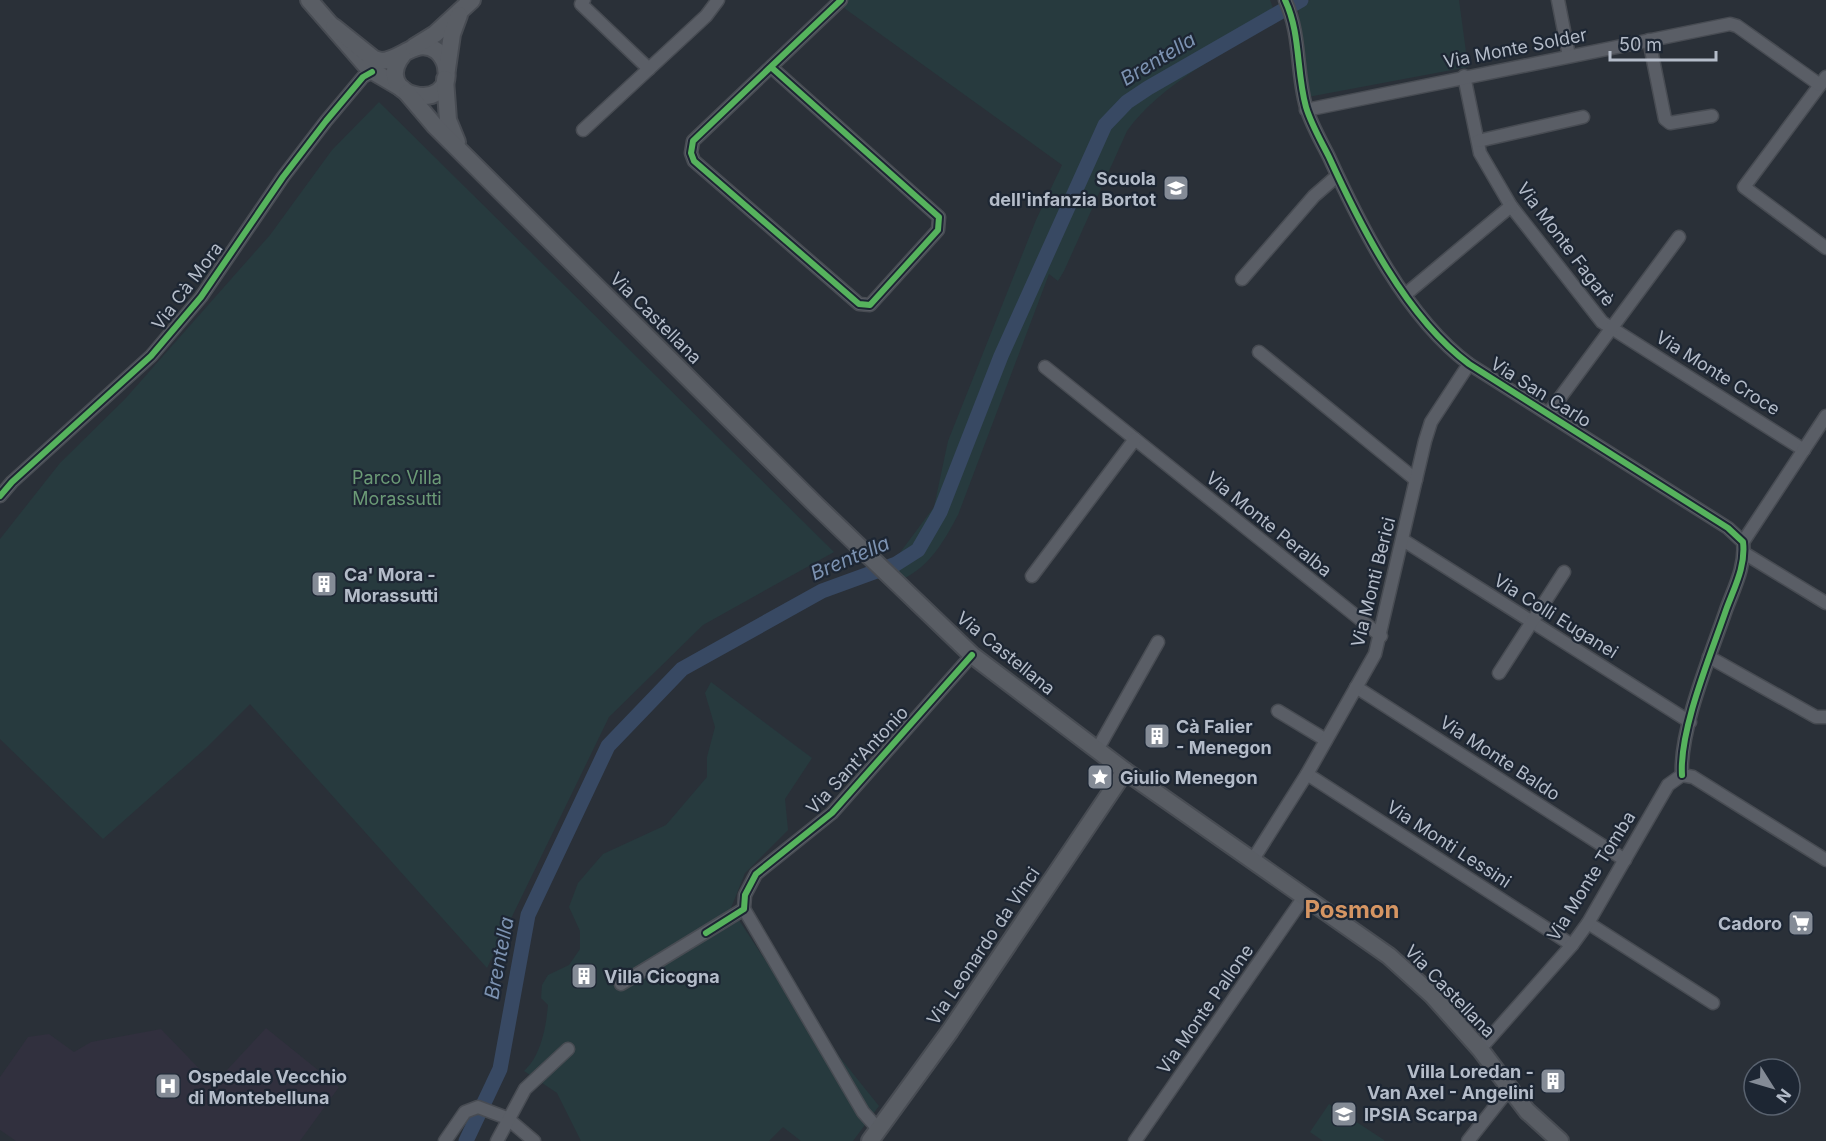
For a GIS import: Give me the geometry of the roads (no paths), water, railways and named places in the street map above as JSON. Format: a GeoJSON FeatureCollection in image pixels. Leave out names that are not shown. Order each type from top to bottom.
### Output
{"type":"FeatureCollection","features":[{"type":"Feature","properties":{"kind":"main road","name":"Via Castellana"},"geometry":{"type":"LineString","coordinates":[[309,0],[372,72],[405,92],[972,655],[1125,771],[1389,956],[1432,995],[1480,1049],[1527,1111],[1560,1141]]}},
{"type":"Feature","properties":{"kind":"main road"},"geometry":{"type":"LineString","coordinates":[[469,4],[457,18],[452,34],[446,76],[440,89],[430,96],[418,97],[405,92],[395,74],[397,62],[408,50],[435,34],[469,4]]}},
{"type":"Feature","properties":{"kind":"main road","name":"Via Castellana"},"geometry":{"type":"LineString","coordinates":[[334,27],[377,60],[389,60],[408,50]]}},
{"type":"Feature","properties":{"kind":"main road"},"geometry":{"type":"LineString","coordinates":[[408,50],[424,46],[435,50],[442,58],[446,76]]}},
{"type":"Feature","properties":{"kind":"main road","name":"Via Castellana"},"geometry":{"type":"LineString","coordinates":[[446,76],[448,120],[462,150]]}},
{"type":"Feature","properties":{"kind":"main road","name":"Via Leonardo da Vinci"},"geometry":{"type":"LineString","coordinates":[[874,1135],[950,1031],[1125,771]]}},
{"type":"Feature","properties":{"kind":"street"},"geometry":{"type":"LineString","coordinates":[[584,0],[581,4],[649,69]]}},
{"type":"Feature","properties":{"kind":"street"},"geometry":{"type":"LineString","coordinates":[[583,130],[706,16],[718,0]]}},
{"type":"Feature","properties":{"kind":"street"},"geometry":{"type":"LineString","coordinates":[[771,67],[939,217],[938,230],[870,305],[859,304],[692,157],[693,141],[841,0]]}},
{"type":"Feature","properties":{"kind":"street","name":"Via San Carlo"},"geometry":{"type":"LineString","coordinates":[[1285,0],[1295,22],[1301,86],[1306,110],[1337,176],[1384,261],[1423,320],[1454,353],[1468,364],[1728,528],[1744,548],[1826,603]]}},
{"type":"Feature","properties":{"kind":"street"},"geometry":{"type":"LineString","coordinates":[[1558,0],[1569,56]]}},
{"type":"Feature","properties":{"kind":"street","name":"Via Monte Solder"},"geometry":{"type":"LineString","coordinates":[[1306,110],[1722,25],[1737,26],[1823,81]]}},
{"type":"Feature","properties":{"kind":"street"},"geometry":{"type":"LineString","coordinates":[[1648,40],[1665,119],[1670,123],[1712,116]]}},
{"type":"Feature","properties":{"kind":"street","name":"Via Cà Mora"},"geometry":{"type":"LineString","coordinates":[[0,496],[36,459],[151,356],[201,297],[283,177],[326,121],[363,77],[372,72]]}},
{"type":"Feature","properties":{"kind":"street","name":"Via Monte Fagarè"},"geometry":{"type":"LineString","coordinates":[[1464,76],[1480,153],[1511,206],[1602,322],[1611,328]]}},
{"type":"Feature","properties":{"kind":"street"},"geometry":{"type":"LineString","coordinates":[[1823,81],[1744,187],[1826,248]]}},
{"type":"Feature","properties":{"kind":"street"},"geometry":{"type":"LineString","coordinates":[[1478,141],[1583,117]]}},
{"type":"Feature","properties":{"kind":"street"},"geometry":{"type":"LineString","coordinates":[[1242,279],[1314,196],[1337,176]]}},
{"type":"Feature","properties":{"kind":"street"},"geometry":{"type":"LineString","coordinates":[[1406,294],[1511,206]]}},
{"type":"Feature","properties":{"kind":"street"},"geometry":{"type":"LineString","coordinates":[[1548,414],[1679,237]]}},
{"type":"Feature","properties":{"kind":"street","name":"Via Monte Croce"},"geometry":{"type":"LineString","coordinates":[[1611,328],[1804,450]]}},
{"type":"Feature","properties":{"kind":"street"},"geometry":{"type":"LineString","coordinates":[[1259,352],[1416,480]]}},
{"type":"Feature","properties":{"kind":"street","name":"Via Monti Berici"},"geometry":{"type":"LineString","coordinates":[[1252,861],[1307,774],[1375,654],[1431,422],[1468,364]]}},
{"type":"Feature","properties":{"kind":"street","name":"Via Monte Peralba"},"geometry":{"type":"LineString","coordinates":[[1045,367],[1381,636]]}},
{"type":"Feature","properties":{"kind":"street"},"geometry":{"type":"LineString","coordinates":[[1826,416],[1744,548],[1743,565],[1709,657],[1681,763],[1682,776],[1693,777],[1826,860]]}},
{"type":"Feature","properties":{"kind":"street"},"geometry":{"type":"LineString","coordinates":[[1032,576],[1135,439]]}},
{"type":"Feature","properties":{"kind":"street","name":"Via Colli Euganei"},"geometry":{"type":"LineString","coordinates":[[1403,540],[1690,722]]}},
{"type":"Feature","properties":{"kind":"street"},"geometry":{"type":"LineString","coordinates":[[1499,673],[1564,572]]}},
{"type":"Feature","properties":{"kind":"street"},"geometry":{"type":"LineString","coordinates":[[1097,750],[1158,642]]}},
{"type":"Feature","properties":{"kind":"street","name":"Via Sant'Antonio"},"geometry":{"type":"LineString","coordinates":[[744,909],[745,895],[756,874],[832,813],[972,655]]}},
{"type":"Feature","properties":{"kind":"street"},"geometry":{"type":"LineString","coordinates":[[1709,657],[1816,717],[1826,717]]}},
{"type":"Feature","properties":{"kind":"street","name":"Via Monte Baldo"},"geometry":{"type":"LineString","coordinates":[[1356,687],[1625,860]]}},
{"type":"Feature","properties":{"kind":"street"},"geometry":{"type":"LineString","coordinates":[[1278,711],[1326,740]]}},
{"type":"Feature","properties":{"kind":"street","name":"Via Monti Lessini"},"geometry":{"type":"LineString","coordinates":[[1307,774],[1572,945]]}},
{"type":"Feature","properties":{"kind":"street","name":"Via Monte Tomba"},"geometry":{"type":"LineString","coordinates":[[1480,1049],[1572,945],[1588,922],[1668,785],[1682,776]]}},
{"type":"Feature","properties":{"kind":"street","name":"Via Monte Pallone"},"geometry":{"type":"LineString","coordinates":[[1135,1141],[1304,897]]}},
{"type":"Feature","properties":{"kind":"street"},"geometry":{"type":"LineString","coordinates":[[621,984],[744,909],[874,1135]]}},
{"type":"Feature","properties":{"kind":"street"},"geometry":{"type":"LineString","coordinates":[[1588,922],[1713,1003]]}},
{"type":"Feature","properties":{"kind":"street"},"geometry":{"type":"LineString","coordinates":[[497,1141],[507,1118],[525,1089],[568,1049]]}},
{"type":"Feature","properties":{"kind":"street"},"geometry":{"type":"LineString","coordinates":[[1468,1141],[1509,1089]]}},
{"type":"Feature","properties":{"kind":"street"},"geometry":{"type":"LineString","coordinates":[[445,1141],[465,1112],[478,1107],[507,1118],[534,1141]]}},
{"type":"Feature","properties":{"kind":"waterway","name":"Brentella"},"geometry":{"type":"LineString","coordinates":[[466,1141],[500,1069],[528,915],[608,746],[682,669],[822,591],[896,564],[918,550],[940,512],[1001,356],[1105,125],[1127,102],[1148,88],[1301,0]]}},
{"type":"Feature","properties":{"kind":"place","name":"Scuola dell'infanzia Bortot"},"geometry":{"type":"Point","coordinates":[1176,188]}},
{"type":"Feature","properties":{"kind":"place","name":"Ca' Mora - Morassutti"},"geometry":{"type":"Point","coordinates":[324,584]}},
{"type":"Feature","properties":{"kind":"place","name":"Cà Falier - Menegon"},"geometry":{"type":"Point","coordinates":[1157,736]}},
{"type":"Feature","properties":{"kind":"place","name":"Giulio Menegon"},"geometry":{"type":"Point","coordinates":[1100,777]}},
{"type":"Feature","properties":{"kind":"place","name":"Cadoro"},"geometry":{"type":"Point","coordinates":[1801,923]}},
{"type":"Feature","properties":{"kind":"place","name":"Villa Cicogna"},"geometry":{"type":"Point","coordinates":[584,976]}},
{"type":"Feature","properties":{"kind":"place","name":"Villa Loredan - Van Axel - Angelini"},"geometry":{"type":"Point","coordinates":[1553,1081]}},
{"type":"Feature","properties":{"kind":"place","name":"Ospedale Vecchio di Montebelluna"},"geometry":{"type":"Point","coordinates":[168,1086]}},
{"type":"Feature","properties":{"kind":"place","name":"IPSIA Scarpa"},"geometry":{"type":"Point","coordinates":[1344,1114]}},
{"type":"Feature","properties":{"kind":"district","name":"Posmon"},"geometry":{"type":"Point","coordinates":[1352,909]}},
{"type":"Feature","properties":{"kind":"park label","name":"Parco Villa Morassutti"},"geometry":{"type":"Point","coordinates":[397,487]}}]}
